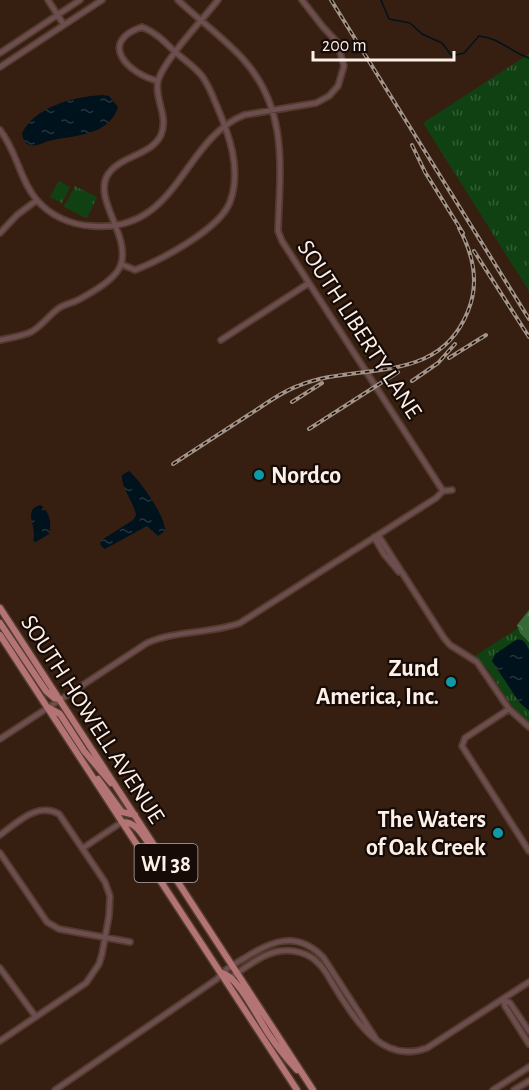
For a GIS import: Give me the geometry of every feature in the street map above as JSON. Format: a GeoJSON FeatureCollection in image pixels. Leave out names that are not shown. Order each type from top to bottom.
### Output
{"type":"FeatureCollection","features":[{"type":"Feature","properties":{"kind":"main road","name":"SOUTH HOWELL AVENUE"},"geometry":{"type":"LineString","coordinates":[[0,608],[312,1088]]}},
{"type":"Feature","properties":{"kind":"main road"},"geometry":{"type":"LineString","coordinates":[[0,623],[49,694],[60,699]]}},
{"type":"Feature","properties":{"kind":"main road","name":"SOUTH HOWELL AVENUE"},"geometry":{"type":"LineString","coordinates":[[0,634],[222,973]]}},
{"type":"Feature","properties":{"kind":"main road"},"geometry":{"type":"LineString","coordinates":[[47,707],[60,714],[90,759],[123,797]]}},
{"type":"Feature","properties":{"kind":"main road"},"geometry":{"type":"LineString","coordinates":[[84,763],[106,787],[122,812],[135,815]]}},
{"type":"Feature","properties":{"kind":"main road"},"geometry":{"type":"LineString","coordinates":[[122,822],[135,824],[149,846],[166,862]]}},
{"type":"Feature","properties":{"kind":"main road"},"geometry":{"type":"LineString","coordinates":[[222,973],[312,1088]]}},
{"type":"Feature","properties":{"kind":"main road"},"geometry":{"type":"LineString","coordinates":[[228,979],[297,1090]]}},
{"type":"Feature","properties":{"kind":"street"},"geometry":{"type":"LineString","coordinates":[[48,0],[64,25]]}},
{"type":"Feature","properties":{"kind":"street"},"geometry":{"type":"LineString","coordinates":[[0,52],[80,0]]}},
{"type":"Feature","properties":{"kind":"street"},"geometry":{"type":"LineString","coordinates":[[0,67],[102,0]]}},
{"type":"Feature","properties":{"kind":"street","name":"SOUTH LIBERTY LANE"},"geometry":{"type":"LineString","coordinates":[[178,0],[242,58],[263,87],[273,110],[280,146],[278,231],[282,241],[443,491]]}},
{"type":"Feature","properties":{"kind":"street"},"geometry":{"type":"LineString","coordinates":[[0,340],[36,329],[57,309],[79,300],[113,277],[121,264],[121,245],[117,225],[103,190],[107,176],[117,166],[151,146],[160,136],[164,122],[158,81],[167,63],[218,0]]}},
{"type":"Feature","properties":{"kind":"street"},"geometry":{"type":"LineString","coordinates":[[0,130],[16,156],[27,185],[37,200],[59,218],[76,225],[117,225],[134,221],[166,199],[217,132],[225,125],[244,115],[316,104],[329,96],[338,86],[344,66],[337,42],[322,27],[302,0]]}},
{"type":"Feature","properties":{"kind":"street"},"geometry":{"type":"LineString","coordinates":[[121,264],[135,270],[149,265],[204,231],[220,218],[230,203],[234,184],[234,159],[225,125],[207,83],[162,38],[141,27],[123,40],[118,51],[122,62],[138,73],[158,81]]}},
{"type":"Feature","properties":{"kind":"street"},"geometry":{"type":"LineString","coordinates":[[0,233],[17,215],[37,200]]}},
{"type":"Feature","properties":{"kind":"street"},"geometry":{"type":"LineString","coordinates":[[221,340],[309,282]]}},
{"type":"Feature","properties":{"kind":"street"},"geometry":{"type":"LineString","coordinates":[[0,739],[153,640],[240,623],[443,491],[452,490]]}},
{"type":"Feature","properties":{"kind":"street"},"geometry":{"type":"LineString","coordinates":[[376,536],[393,566],[405,578],[444,638],[456,649],[477,662],[509,709],[529,727]]}},
{"type":"Feature","properties":{"kind":"street"},"geometry":{"type":"LineString","coordinates":[[509,709],[465,738],[462,746],[529,851]]}},
{"type":"Feature","properties":{"kind":"street"},"geometry":{"type":"LineString","coordinates":[[0,835],[34,812],[45,809],[59,814],[108,888],[110,902],[106,937],[99,964],[86,983],[0,1041]]}},
{"type":"Feature","properties":{"kind":"street"},"geometry":{"type":"LineString","coordinates":[[83,848],[122,822]]}},
{"type":"Feature","properties":{"kind":"street"},"geometry":{"type":"LineString","coordinates":[[0,853],[47,922],[59,929],[130,942]]}},
{"type":"Feature","properties":{"kind":"street"},"geometry":{"type":"LineString","coordinates":[[55,1090],[217,979],[233,965],[267,945],[279,941],[290,940],[311,947],[323,957],[376,1039]]}},
{"type":"Feature","properties":{"kind":"street"},"geometry":{"type":"LineString","coordinates":[[217,979],[228,979],[274,952],[288,950],[307,955],[318,963],[356,1020],[386,1047],[397,1052],[417,1052],[427,1048],[529,982]]}},
{"type":"Feature","properties":{"kind":"street"},"geometry":{"type":"LineString","coordinates":[[0,968],[36,1017]]}},
{"type":"Feature","properties":{"kind":"street"},"geometry":{"type":"LineString","coordinates":[[503,999],[510,1003],[529,1031]]}},
{"type":"Feature","properties":{"kind":"street"},"geometry":{"type":"LineString","coordinates":[[503,999],[529,1044]]}},
{"type":"Feature","properties":{"kind":"street"},"geometry":{"type":"LineString","coordinates":[[493,1090],[529,1067]]}},
{"type":"Feature","properties":{"kind":"street"},"geometry":{"type":"LineString","coordinates":[[514,1090],[529,1081]]}},
{"type":"Feature","properties":{"kind":"green space"},"geometry":{"type":"Polygon","coordinates":[[[529,54],[529,291],[423,123],[529,54]]]}},
{"type":"Feature","properties":{"kind":"green space"},"geometry":{"type":"Polygon","coordinates":[[[59,181],[70,187],[62,203],[50,197],[59,181]]]}},
{"type":"Feature","properties":{"kind":"green space"},"geometry":{"type":"Polygon","coordinates":[[[75,186],[97,197],[87,218],[64,207],[75,186]]]}},
{"type":"Feature","properties":{"kind":"green space"},"geometry":{"type":"Polygon","coordinates":[[[529,610],[529,642],[520,633],[517,625],[529,610]]]}},
{"type":"Feature","properties":{"kind":"green space"},"geometry":{"type":"Polygon","coordinates":[[[529,621],[529,723],[511,705],[486,667],[475,656],[529,621]]]}},
{"type":"Feature","properties":{"kind":"water"},"geometry":{"type":"Polygon","coordinates":[[[109,96],[118,107],[108,123],[100,128],[82,135],[36,145],[30,145],[24,140],[22,133],[28,124],[46,110],[79,98],[109,96]]]}},
{"type":"Feature","properties":{"kind":"water"},"geometry":{"type":"Polygon","coordinates":[[[129,471],[152,499],[165,531],[158,536],[147,526],[105,549],[101,546],[100,541],[133,520],[136,515],[122,480],[122,475],[129,471]]]}},
{"type":"Feature","properties":{"kind":"water"},"geometry":{"type":"Polygon","coordinates":[[[41,505],[48,515],[50,530],[49,534],[34,543],[31,513],[33,509],[41,505]]]}},
{"type":"Feature","properties":{"kind":"water"},"geometry":{"type":"Polygon","coordinates":[[[516,640],[523,641],[529,650],[529,711],[519,702],[492,661],[495,654],[516,640]]]}},
{"type":"Feature","properties":{"kind":"waterway"},"geometry":{"type":"LineString","coordinates":[[381,0],[389,19],[410,23],[422,34],[442,43],[452,56],[464,53],[479,36],[493,39],[529,58]]}},
{"type":"Feature","properties":{"kind":"railway"},"geometry":{"type":"LineString","coordinates":[[331,0],[529,319]]}},
{"type":"Feature","properties":{"kind":"railway"},"geometry":{"type":"LineString","coordinates":[[412,145],[425,172],[463,233]]}},
{"type":"Feature","properties":{"kind":"railway"},"geometry":{"type":"LineString","coordinates":[[173,464],[274,398],[292,389],[321,379],[394,368],[417,362],[437,351],[455,335],[468,311],[474,289],[471,258],[459,228]]}},
{"type":"Feature","properties":{"kind":"railway"},"geometry":{"type":"LineString","coordinates":[[474,251],[529,337]]}},
{"type":"Feature","properties":{"kind":"railway"},"geometry":{"type":"LineString","coordinates":[[449,358],[486,335]]}},
{"type":"Feature","properties":{"kind":"railway"},"geometry":{"type":"LineString","coordinates":[[412,381],[438,363],[455,344]]}},
{"type":"Feature","properties":{"kind":"railway"},"geometry":{"type":"LineString","coordinates":[[309,429],[398,372]]}},
{"type":"Feature","properties":{"kind":"railway"},"geometry":{"type":"LineString","coordinates":[[292,402],[322,383]]}},
{"type":"Feature","properties":{"kind":"place","name":"Nordco"},"geometry":{"type":"Point","coordinates":[259,475]}},
{"type":"Feature","properties":{"kind":"place","name":"Zund America, Inc."},"geometry":{"type":"Point","coordinates":[451,682]}},
{"type":"Feature","properties":{"kind":"place","name":"The Waters of Oak Creek"},"geometry":{"type":"Point","coordinates":[498,833]}}]}
